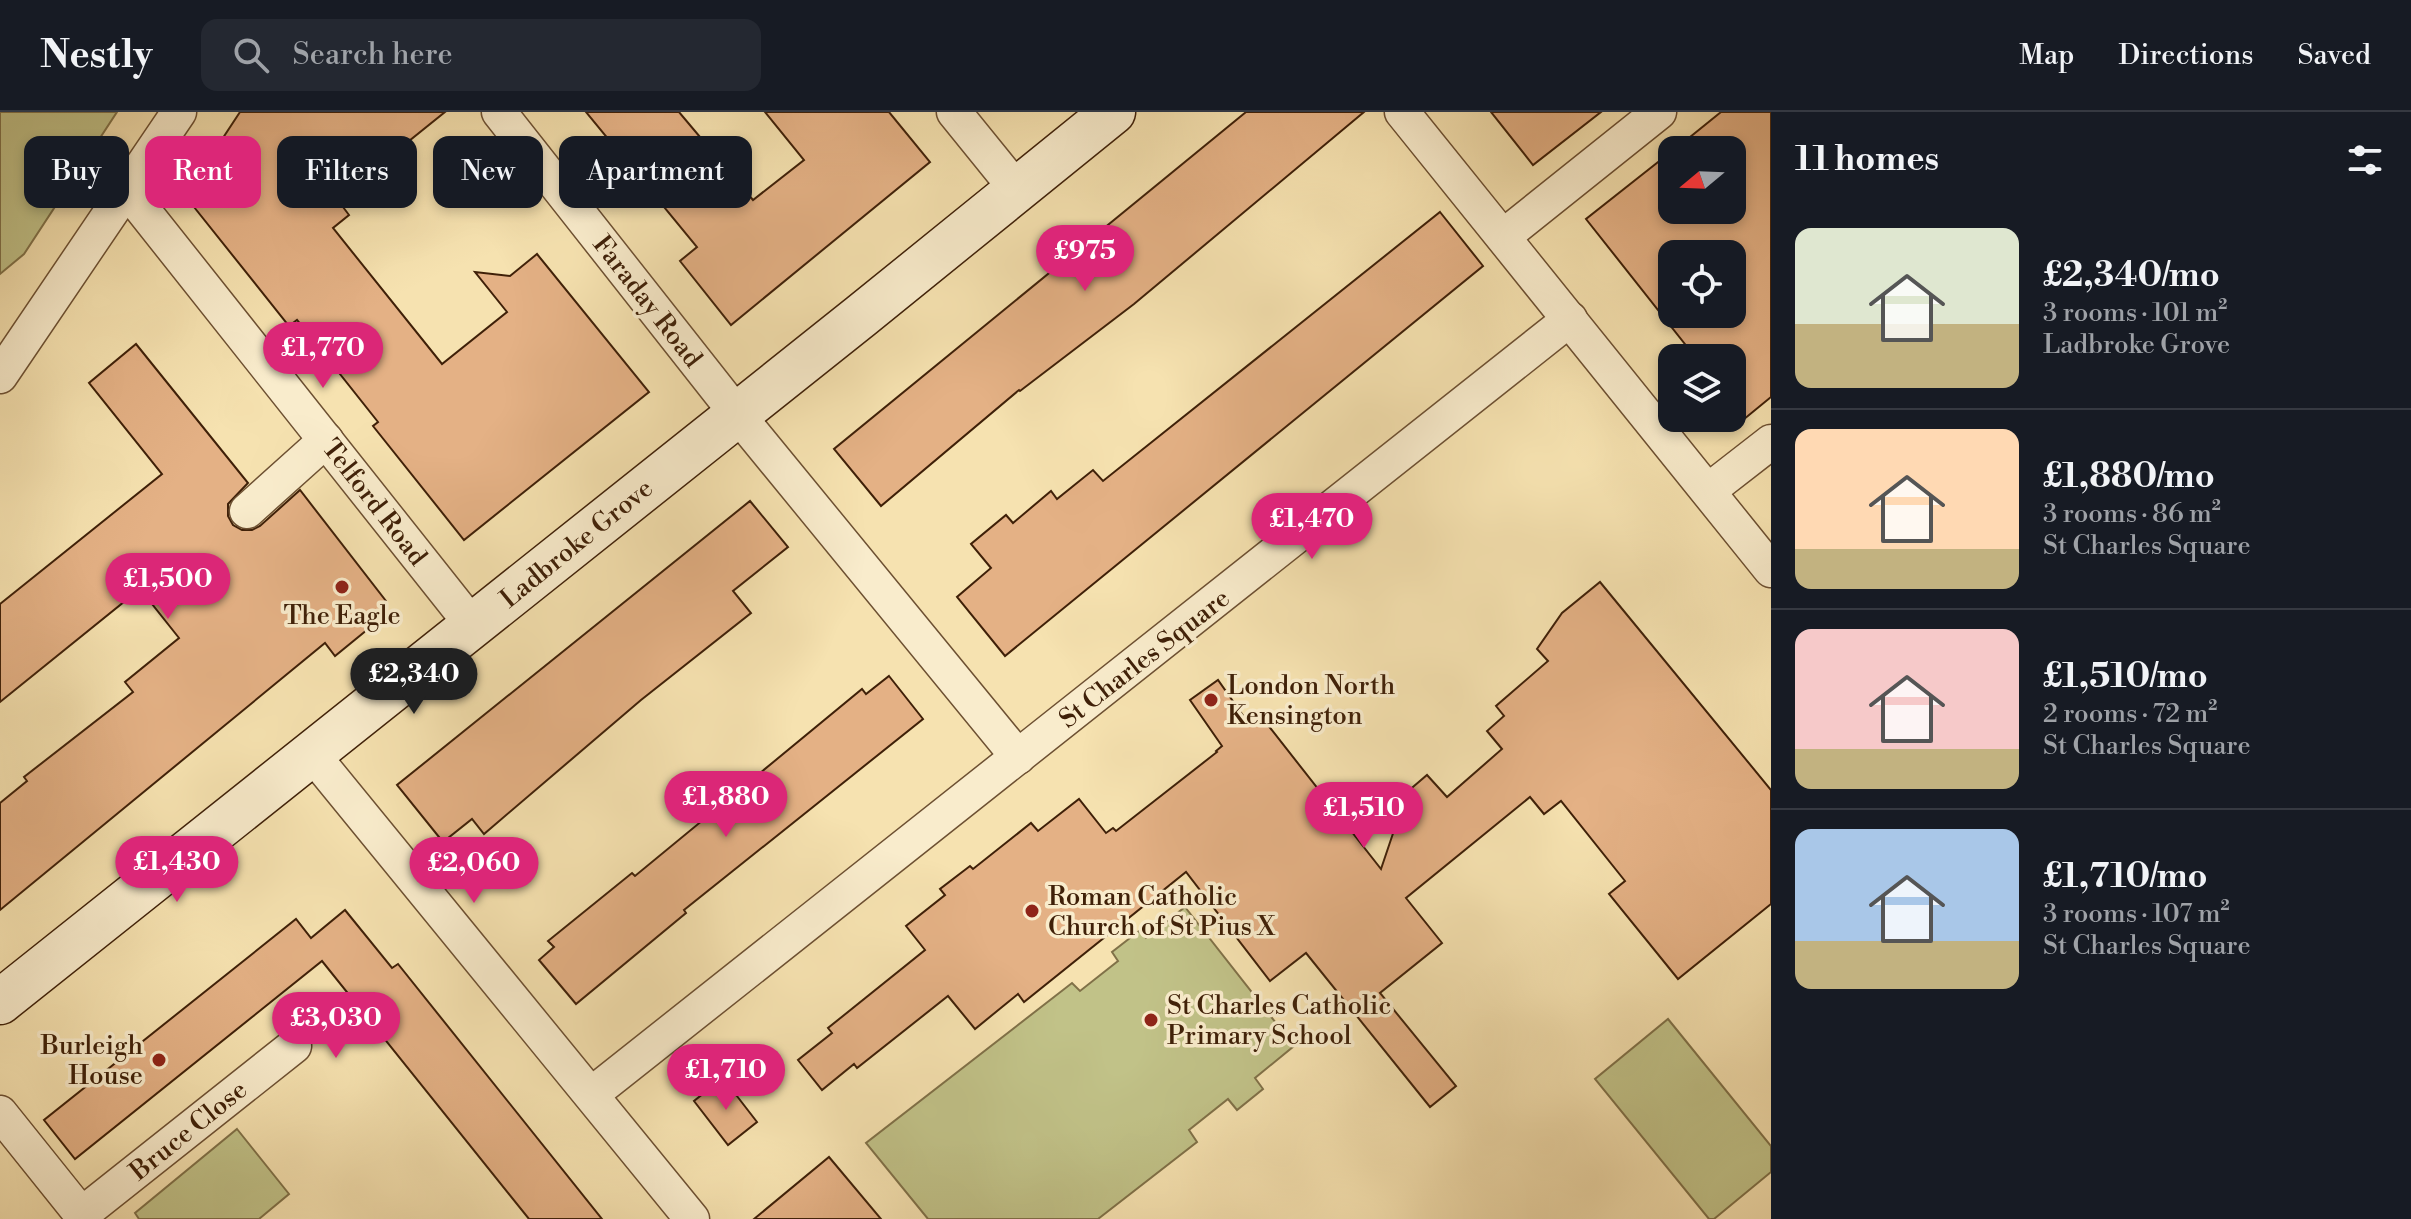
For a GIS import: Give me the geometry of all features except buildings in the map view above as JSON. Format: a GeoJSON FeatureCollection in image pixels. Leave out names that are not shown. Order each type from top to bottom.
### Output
{"type":"FeatureCollection","features":[{"type":"Feature","properties":{"kind":"main road","name":"Ladbroke Grove"},"geometry":{"type":"LineString","coordinates":[[0,1002],[1113,112]]}},
{"type":"Feature","properties":{"kind":"street"},"geometry":{"type":"LineString","coordinates":[[129,187],[179,112]]}},
{"type":"Feature","properties":{"kind":"street","name":"Faraday Road"},"geometry":{"type":"LineString","coordinates":[[499,112],[737,414]]}},
{"type":"Feature","properties":{"kind":"street"},"geometry":{"type":"LineString","coordinates":[[954,112],[1018,191]]}},
{"type":"Feature","properties":{"kind":"street"},"geometry":{"type":"LineString","coordinates":[[1402,112],[1771,570]]}},
{"type":"Feature","properties":{"kind":"street"},"geometry":{"type":"LineString","coordinates":[[1504,236],[1659,112]]}},
{"type":"Feature","properties":{"kind":"street","name":"Telford Road"},"geometry":{"type":"LineString","coordinates":[[129,193],[473,626]]}},
{"type":"Feature","properties":{"kind":"street"},"geometry":{"type":"LineString","coordinates":[[0,376],[115,208]]}},
{"type":"Feature","properties":{"kind":"street","name":"St Charles Square"},"geometry":{"type":"LineString","coordinates":[[592,1094],[1570,319]]}},
{"type":"Feature","properties":{"kind":"street"},"geometry":{"type":"LineString","coordinates":[[737,414],[1018,757]]}},
{"type":"Feature","properties":{"kind":"street"},"geometry":{"type":"LineString","coordinates":[[247,511],[326,440]]}},
{"type":"Feature","properties":{"kind":"street"},"geometry":{"type":"LineString","coordinates":[[1708,491],[1771,442]]}},
{"type":"Feature","properties":{"kind":"street"},"geometry":{"type":"LineString","coordinates":[[312,754],[692,1219]]}},
{"type":"Feature","properties":{"kind":"street","name":"Bruce Close"},"geometry":{"type":"LineString","coordinates":[[0,1113],[83,1217],[294,1046]]}},
{"type":"Feature","properties":{"kind":"green space"},"geometry":{"type":"Polygon","coordinates":[[[0,112],[117,112],[101,136],[24,136],[24,208],[54,208],[24,254],[0,274],[0,112]]]}},
{"type":"Feature","properties":{"kind":"green space","name":"St Charles Catholic Primary School"},"geometry":{"type":"Polygon","coordinates":[[[1185,907],[1294,1046],[1255,1078],[1263,1089],[1237,1110],[1228,1099],[1189,1130],[1197,1142],[1098,1219],[928,1219],[866,1143],[1072,983],[1080,991],[1118,961],[1112,952],[1139,931],[1146,938],[1185,907]]]}},
{"type":"Feature","properties":{"kind":"green space"},"geometry":{"type":"Polygon","coordinates":[[[1668,1019],[1771,1146],[1771,1172],[1714,1219],[1709,1219],[1595,1079],[1668,1019]]]}},
{"type":"Feature","properties":{"kind":"green space"},"geometry":{"type":"Polygon","coordinates":[[[237,1129],[289,1194],[259,1219],[139,1219],[135,1213],[237,1129]]]}},
{"type":"Feature","properties":{"kind":"place","name":"The Eagle"},"geometry":{"type":"Point","coordinates":[342,587]}},
{"type":"Feature","properties":{"kind":"place","name":"London North Kensington"},"geometry":{"type":"Point","coordinates":[1211,700]}},
{"type":"Feature","properties":{"kind":"place","name":"Roman Catholic Church of St Pius X"},"geometry":{"type":"Point","coordinates":[1032,911]}},
{"type":"Feature","properties":{"kind":"place","name":"St Charles Catholic Primary School"},"geometry":{"type":"Point","coordinates":[1151,1020]}},
{"type":"Feature","properties":{"kind":"place","name":"Burleigh House"},"geometry":{"type":"Point","coordinates":[159,1060]}}]}
